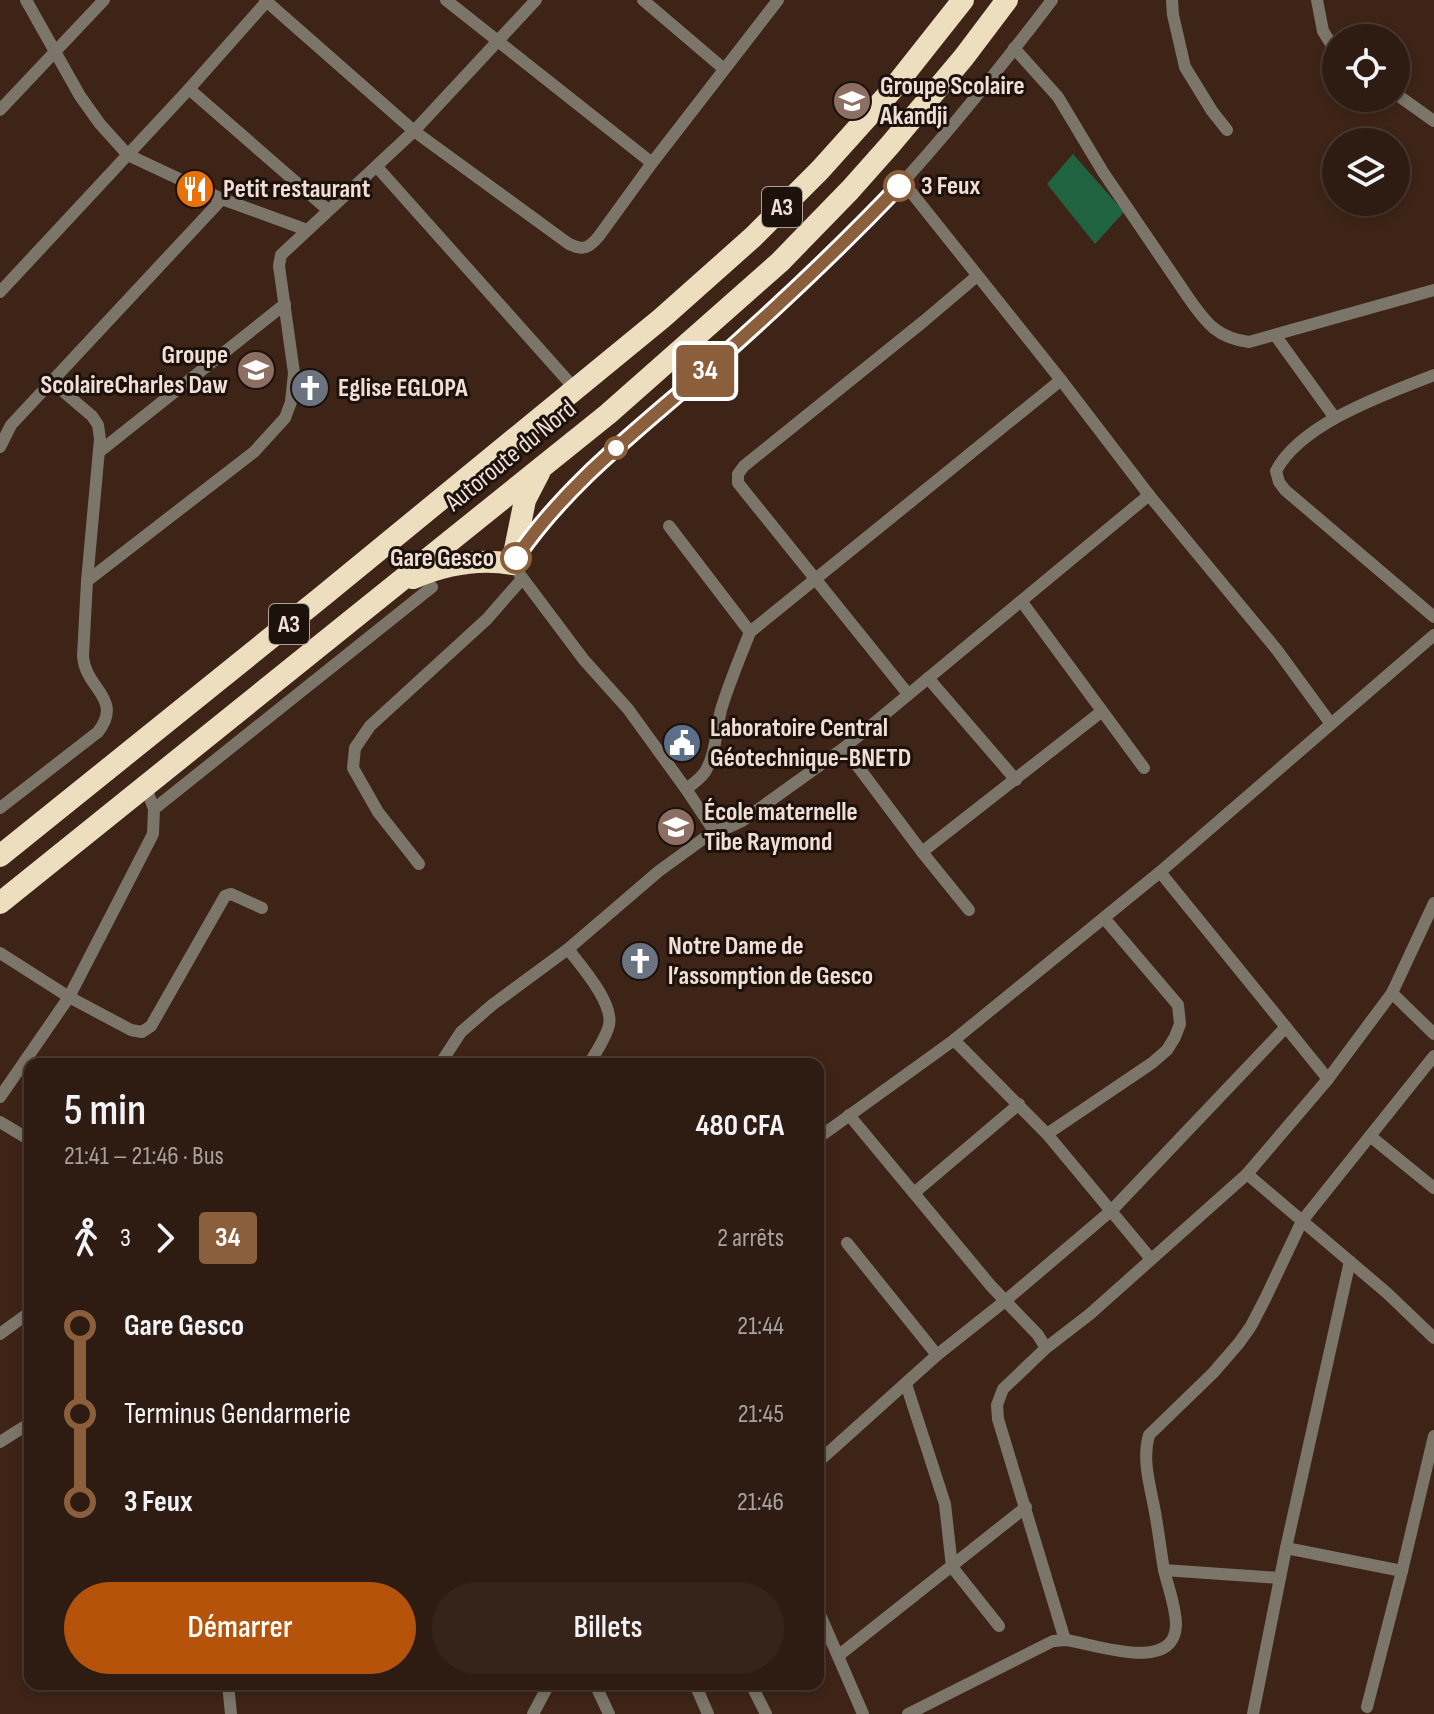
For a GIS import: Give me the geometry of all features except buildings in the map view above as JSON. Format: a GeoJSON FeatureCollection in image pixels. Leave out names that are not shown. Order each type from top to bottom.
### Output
{"type":"FeatureCollection","features":[{"type":"Feature","properties":{"kind":"highway","name":"Autoroute du Nord"},"geometry":{"type":"LineString","coordinates":[[0,856],[576,390],[715,271],[820,170],[891,91],[963,0]]}},
{"type":"Feature","properties":{"kind":"highway","name":"Autoroute du Nord"},"geometry":{"type":"LineString","coordinates":[[0,903],[608,414],[780,262],[880,156],[964,57],[1007,0]]}},
{"type":"Feature","properties":{"kind":"highway"},"geometry":{"type":"LineString","coordinates":[[393,587],[434,569],[461,563],[496,561],[517,572],[525,500],[544,465]]}},
{"type":"Feature","properties":{"kind":"street"},"geometry":{"type":"LineString","coordinates":[[26,0],[80,96],[128,155],[222,199],[307,230]]}},
{"type":"Feature","properties":{"kind":"street"},"geometry":{"type":"LineString","coordinates":[[0,110],[104,0]]}},
{"type":"Feature","properties":{"kind":"street"},"geometry":{"type":"LineString","coordinates":[[446,0],[652,163]]}},
{"type":"Feature","properties":{"kind":"street"},"geometry":{"type":"LineString","coordinates":[[87,581],[254,452],[285,418],[291,402],[294,373],[279,258],[414,131],[536,0]]}},
{"type":"Feature","properties":{"kind":"street"},"geometry":{"type":"LineString","coordinates":[[643,0],[724,69]]}},
{"type":"Feature","properties":{"kind":"street"},"geometry":{"type":"LineString","coordinates":[[0,292],[267,1],[414,131],[578,249],[594,243],[778,0]]}},
{"type":"Feature","properties":{"kind":"street"},"geometry":{"type":"LineString","coordinates":[[419,864],[378,812],[353,768],[355,748],[370,726],[487,619],[517,572],[533,533],[597,466],[859,229],[903,182],[1052,0]]}},
{"type":"Feature","properties":{"kind":"street"},"geometry":{"type":"LineString","coordinates":[[1172,0],[1185,67],[1227,130]]}},
{"type":"Feature","properties":{"kind":"street"},"geometry":{"type":"LineString","coordinates":[[1317,0],[1322,26]]}},
{"type":"Feature","properties":{"kind":"street"},"geometry":{"type":"LineString","coordinates":[[1014,48],[1058,97],[1103,172],[1204,320],[1217,332],[1249,342],[1434,290]]}},
{"type":"Feature","properties":{"kind":"street"},"geometry":{"type":"LineString","coordinates":[[189,89],[328,210]]}},
{"type":"Feature","properties":{"kind":"street"},"geometry":{"type":"LineString","coordinates":[[1410,104],[1434,121]]}},
{"type":"Feature","properties":{"kind":"street"},"geometry":{"type":"LineString","coordinates":[[377,167],[576,390]]}},
{"type":"Feature","properties":{"kind":"street"},"geometry":{"type":"LineString","coordinates":[[903,182],[1149,495],[1277,650],[1331,724]]}},
{"type":"Feature","properties":{"kind":"street"},"geometry":{"type":"LineString","coordinates":[[0,447],[11,425],[222,199]]}},
{"type":"Feature","properties":{"kind":"street"},"geometry":{"type":"LineString","coordinates":[[908,694],[738,483],[738,474],[977,276]]}},
{"type":"Feature","properties":{"kind":"street"},"geometry":{"type":"LineString","coordinates":[[99,452],[285,304]]}},
{"type":"Feature","properties":{"kind":"street"},"geometry":{"type":"LineString","coordinates":[[1275,335],[1335,418]]}},
{"type":"Feature","properties":{"kind":"street"},"geometry":{"type":"LineString","coordinates":[[1434,375],[1370,400],[1335,418],[1300,443],[1276,471],[1285,490],[1434,617]]}},
{"type":"Feature","properties":{"kind":"street"},"geometry":{"type":"LineString","coordinates":[[686,789],[706,770],[721,711],[750,632],[1061,380]]}},
{"type":"Feature","properties":{"kind":"street"},"geometry":{"type":"LineString","coordinates":[[0,808],[98,732],[105,723],[108,705],[84,666],[87,581],[100,439],[98,425],[92,416],[51,381]]}},
{"type":"Feature","properties":{"kind":"street"},"geometry":{"type":"LineString","coordinates":[[444,1058],[461,1032],[568,949],[659,871],[714,831],[742,821],[844,748],[1149,495]]}},
{"type":"Feature","properties":{"kind":"street"},"geometry":{"type":"LineString","coordinates":[[669,526],[750,632]]}},
{"type":"Feature","properties":{"kind":"street"},"geometry":{"type":"LineString","coordinates":[[517,572],[584,660],[628,709],[714,831]]}},
{"type":"Feature","properties":{"kind":"street"},"geometry":{"type":"LineString","coordinates":[[154,809],[432,587]]}},
{"type":"Feature","properties":{"kind":"street"},"geometry":{"type":"LineString","coordinates":[[1022,602],[1144,768]]}},
{"type":"Feature","properties":{"kind":"street"},"geometry":{"type":"LineString","coordinates":[[824,1134],[954,1040],[1104,918],[1434,635]]}},
{"type":"Feature","properties":{"kind":"street"},"geometry":{"type":"LineString","coordinates":[[928,678],[1016,780]]}},
{"type":"Feature","properties":{"kind":"street"},"geometry":{"type":"LineString","coordinates":[[922,852],[1101,712]]}},
{"type":"Feature","properties":{"kind":"street"},"geometry":{"type":"LineString","coordinates":[[844,748],[969,910]]}},
{"type":"Feature","properties":{"kind":"street"},"geometry":{"type":"LineString","coordinates":[[32,1058],[69,997],[153,834],[154,809],[145,785]]}},
{"type":"Feature","properties":{"kind":"street"},"geometry":{"type":"LineString","coordinates":[[1160,872],[1328,1079]]}},
{"type":"Feature","properties":{"kind":"street"},"geometry":{"type":"LineString","coordinates":[[0,953],[69,997],[137,1032],[151,1026],[225,896],[231,894],[262,908]]}},
{"type":"Feature","properties":{"kind":"street"},"geometry":{"type":"LineString","coordinates":[[1065,1640],[998,1419],[997,1405],[1003,1389],[1247,1174],[1328,1079],[1392,993],[1434,903]]}},
{"type":"Feature","properties":{"kind":"street"},"geometry":{"type":"LineString","coordinates":[[1047,1134],[1152,1063],[1167,1050],[1180,1024],[1178,1005],[1104,918]]}},
{"type":"Feature","properties":{"kind":"street"},"geometry":{"type":"LineString","coordinates":[[568,949],[605,1002],[610,1016],[609,1027],[592,1058]]}},
{"type":"Feature","properties":{"kind":"street"},"geometry":{"type":"LineString","coordinates":[[1392,993],[1434,1034]]}},
{"type":"Feature","properties":{"kind":"street"},"geometry":{"type":"LineString","coordinates":[[824,1457],[937,1355],[1112,1210],[1286,1027]]}},
{"type":"Feature","properties":{"kind":"street"},"geometry":{"type":"LineString","coordinates":[[954,1040],[1047,1134],[1151,1259]]}},
{"type":"Feature","properties":{"kind":"street"},"geometry":{"type":"LineString","coordinates":[[908,1714],[1053,1641],[1065,1640],[1141,1654],[1167,1645],[1173,1638],[1176,1628],[1149,1482],[1146,1447],[1149,1435],[1239,1343],[1251,1326],[1302,1221],[1434,1056]]}},
{"type":"Feature","properties":{"kind":"street"},"geometry":{"type":"LineString","coordinates":[[0,1097],[24,1070]]}},
{"type":"Feature","properties":{"kind":"street"},"geometry":{"type":"LineString","coordinates":[[914,1193],[1019,1104]]}},
{"type":"Feature","properties":{"kind":"street"},"geometry":{"type":"LineString","coordinates":[[849,1115],[1046,1348]]}},
{"type":"Feature","properties":{"kind":"street"},"geometry":{"type":"LineString","coordinates":[[0,1122],[24,1136]]}},
{"type":"Feature","properties":{"kind":"street"},"geometry":{"type":"LineString","coordinates":[[1370,1136],[1434,1188]]}},
{"type":"Feature","properties":{"kind":"street"},"geometry":{"type":"LineString","coordinates":[[1247,1174],[1387,1293],[1434,1338]]}},
{"type":"Feature","properties":{"kind":"street"},"geometry":{"type":"LineString","coordinates":[[847,1243],[937,1355]]}},
{"type":"Feature","properties":{"kind":"street"},"geometry":{"type":"LineString","coordinates":[[1253,1714],[1286,1548],[1350,1261]]}},
{"type":"Feature","properties":{"kind":"street"},"geometry":{"type":"LineString","coordinates":[[0,1334],[24,1316]]}},
{"type":"Feature","properties":{"kind":"street"},"geometry":{"type":"LineString","coordinates":[[906,1384],[945,1504],[952,1567],[999,1626]]}},
{"type":"Feature","properties":{"kind":"street"},"geometry":{"type":"LineString","coordinates":[[0,1442],[24,1427]]}},
{"type":"Feature","properties":{"kind":"street"},"geometry":{"type":"LineString","coordinates":[[1367,1707],[1434,1436]]}},
{"type":"Feature","properties":{"kind":"street"},"geometry":{"type":"LineString","coordinates":[[838,1656],[1026,1507]]}},
{"type":"Feature","properties":{"kind":"street"},"geometry":{"type":"LineString","coordinates":[[1286,1548],[1402,1571]]}},
{"type":"Feature","properties":{"kind":"street"},"geometry":{"type":"LineString","coordinates":[[1164,1570],[1280,1578]]}},
{"type":"Feature","properties":{"kind":"street"},"geometry":{"type":"LineString","coordinates":[[824,1624],[863,1714]]}},
{"type":"Feature","properties":{"kind":"street"},"geometry":{"type":"LineString","coordinates":[[229,1690],[231,1714]]}},
{"type":"Feature","properties":{"kind":"street"},"geometry":{"type":"LineString","coordinates":[[533,1714],[546,1690]]}},
{"type":"Feature","properties":{"kind":"street"},"geometry":{"type":"LineString","coordinates":[[598,1690],[609,1714]]}},
{"type":"Feature","properties":{"kind":"street"},"geometry":{"type":"LineString","coordinates":[[698,1690],[708,1714]]}},
{"type":"Feature","properties":{"kind":"street"},"geometry":{"type":"LineString","coordinates":[[754,1690],[766,1714]]}},
{"type":"Feature","properties":{"kind":"green space"},"geometry":{"type":"Polygon","coordinates":[[[1073,154],[1124,212],[1095,244],[1047,184],[1073,154]]]}},
{"type":"Feature","properties":{"kind":"bus line","name":"34"},"geometry":{"type":"LineString","coordinates":[[516,558],[554,509],[607,456],[766,316],[859,229],[899,186]]}},
{"type":"Feature","properties":{"kind":"place","name":"Groupe Scolaire Akandji"},"geometry":{"type":"Point","coordinates":[852,101]}},
{"type":"Feature","properties":{"kind":"place","name":"3 Feux"},"geometry":{"type":"Point","coordinates":[899,186]}},
{"type":"Feature","properties":{"kind":"place","name":"Petit restaurant"},"geometry":{"type":"Point","coordinates":[195,189]}},
{"type":"Feature","properties":{"kind":"place","name":"Groupe ScolaireCharles Daw"},"geometry":{"type":"Point","coordinates":[256,370]}},
{"type":"Feature","properties":{"kind":"place","name":"Eglise EGLOPA"},"geometry":{"type":"Point","coordinates":[310,388]}},
{"type":"Feature","properties":{"kind":"place","name":"Gare Gesco"},"geometry":{"type":"Point","coordinates":[516,558]}},
{"type":"Feature","properties":{"kind":"place","name":"Laboratoire Central Géotechnique-BNETD"},"geometry":{"type":"Point","coordinates":[682,743]}},
{"type":"Feature","properties":{"kind":"place","name":"École maternelle Tibe Raymond"},"geometry":{"type":"Point","coordinates":[676,827]}},
{"type":"Feature","properties":{"kind":"place","name":"Notre Dame de l’assomption de Gesco"},"geometry":{"type":"Point","coordinates":[640,961]}}]}
